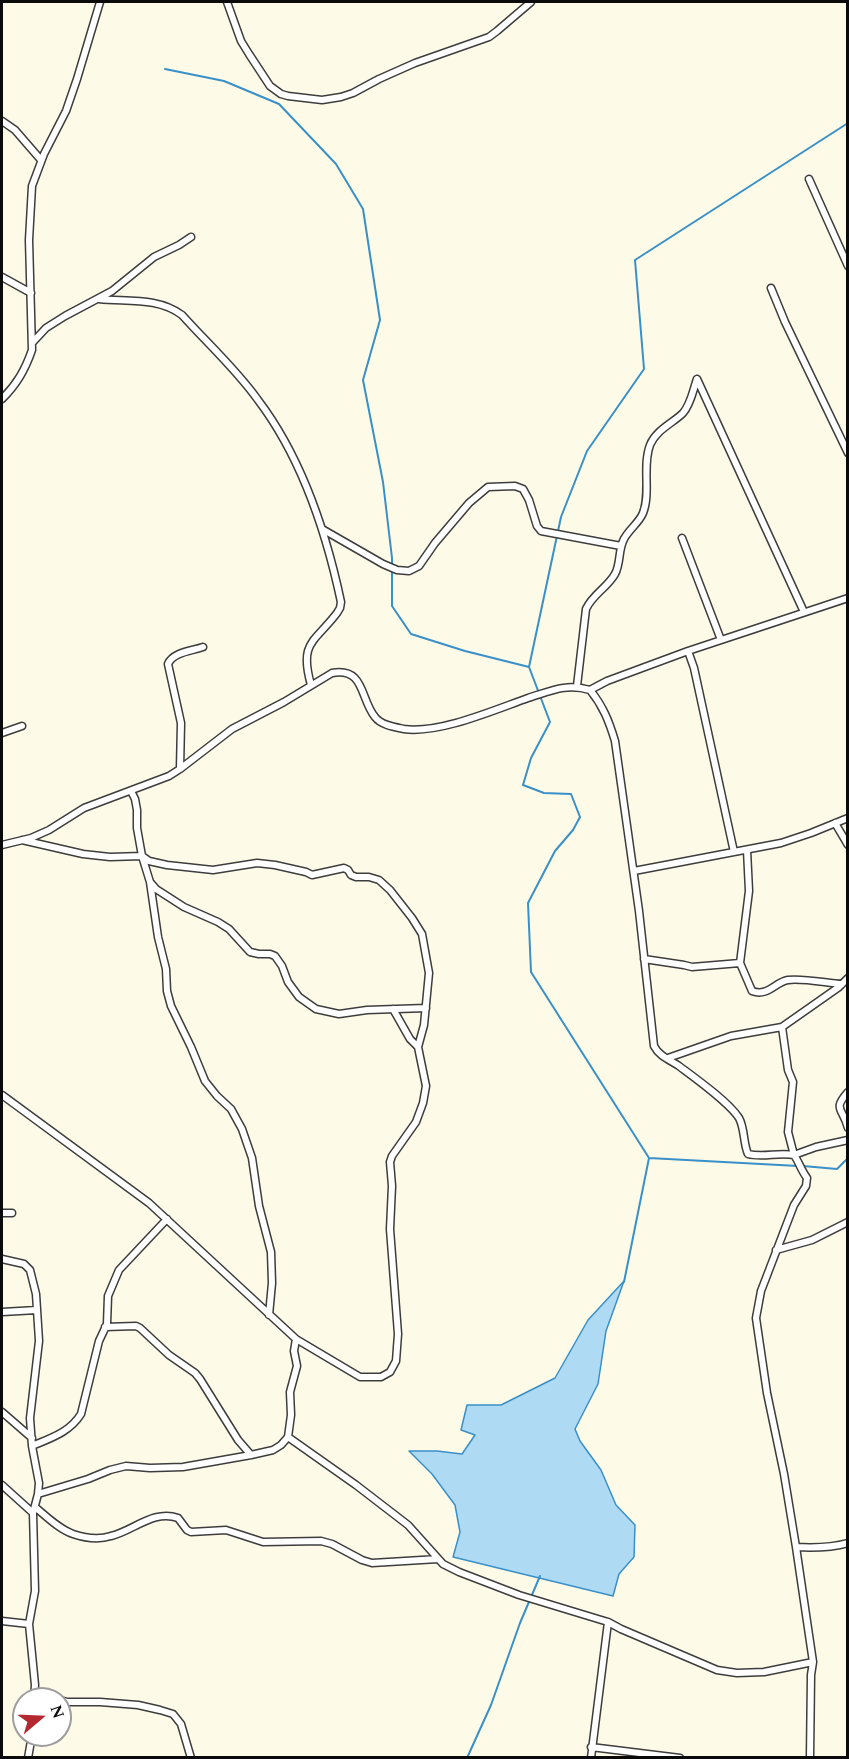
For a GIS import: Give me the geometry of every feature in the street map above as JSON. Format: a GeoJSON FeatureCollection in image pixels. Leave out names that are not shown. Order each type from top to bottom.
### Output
{"type":"FeatureCollection","features":[{"type":"Feature","properties":{"kind":"street"},"geometry":{"type":"LineString","coordinates":[[2,399],[18,381],[32,350],[29,240],[32,186],[41,160],[66,111],[100,2]]}},
{"type":"Feature","properties":{"kind":"street"},"geometry":{"type":"LineString","coordinates":[[227,2],[241,41],[270,86],[288,96],[322,100],[353,93],[395,71],[489,37],[531,2]]}},
{"type":"Feature","properties":{"kind":"street"},"geometry":{"type":"LineString","coordinates":[[2,121],[15,130],[41,160]]}},
{"type":"Feature","properties":{"kind":"street"},"geometry":{"type":"LineString","coordinates":[[809,179],[848,266]]}},
{"type":"Feature","properties":{"kind":"street"},"geometry":{"type":"LineString","coordinates":[[32,344],[46,328],[99,299],[154,257],[191,237]]}},
{"type":"Feature","properties":{"kind":"street"},"geometry":{"type":"LineString","coordinates":[[2,277],[31,293]]}},
{"type":"Feature","properties":{"kind":"street"},"geometry":{"type":"LineString","coordinates":[[771,288],[848,453]]}},
{"type":"Feature","properties":{"kind":"street"},"geometry":{"type":"LineString","coordinates":[[99,299],[172,307],[250,389],[269,414],[287,444],[322,528],[341,602],[337,613],[312,640],[308,648],[307,666],[311,686]]}},
{"type":"Feature","properties":{"kind":"street"},"geometry":{"type":"LineString","coordinates":[[577,686],[586,609],[590,600],[614,575],[625,536],[638,522],[643,512],[651,444],[673,420],[682,414],[689,404],[697,379],[804,612]]}},
{"type":"Feature","properties":{"kind":"street"},"geometry":{"type":"LineString","coordinates":[[322,528],[383,564],[397,570],[408,571],[419,566],[469,503],[488,487],[515,486],[523,489],[541,531],[621,546]]}},
{"type":"Feature","properties":{"kind":"street"},"geometry":{"type":"LineString","coordinates":[[682,538],[721,640]]}},
{"type":"Feature","properties":{"kind":"street"},"geometry":{"type":"LineString","coordinates":[[590,690],[607,681],[688,651],[848,598]]}},
{"type":"Feature","properties":{"kind":"street"},"geometry":{"type":"LineString","coordinates":[[180,769],[181,723],[168,664],[173,657],[203,647]]}},
{"type":"Feature","properties":{"kind":"street"},"geometry":{"type":"LineString","coordinates":[[688,651],[694,668],[734,852]]}},
{"type":"Feature","properties":{"kind":"street"},"geometry":{"type":"LineString","coordinates":[[2,845],[49,830],[84,808],[169,776],[232,729],[284,702],[332,673],[341,671],[352,676],[362,685],[368,704],[378,721],[405,729],[429,729],[558,688],[577,686],[590,690],[602,705],[609,719],[615,741],[634,871],[654,1046],[661,1055],[704,1084],[739,1118],[744,1147],[748,1155],[783,1152],[794,1155],[816,1147],[848,1140]]}},
{"type":"Feature","properties":{"kind":"street"},"geometry":{"type":"LineString","coordinates":[[2,734],[22,726]]}},
{"type":"Feature","properties":{"kind":"street"},"geometry":{"type":"LineString","coordinates":[[131,791],[135,799],[137,828],[150,882],[171,1006],[205,1081],[231,1109],[242,1129],[252,1158],[259,1206],[271,1252],[272,1282],[269,1315]]}},
{"type":"Feature","properties":{"kind":"street"},"geometry":{"type":"LineString","coordinates":[[634,871],[781,843],[848,818]]}},
{"type":"Feature","properties":{"kind":"street"},"geometry":{"type":"LineString","coordinates":[[835,823],[848,845]]}},
{"type":"Feature","properties":{"kind":"street"},"geometry":{"type":"LineString","coordinates":[[22,840],[83,854],[110,857],[142,856],[149,861],[167,865],[213,870],[257,863],[275,865],[312,875],[344,868],[356,877],[379,880],[390,890],[422,934],[429,973],[424,1025],[417,1047]]}},
{"type":"Feature","properties":{"kind":"street"},"geometry":{"type":"LineString","coordinates":[[747,850],[749,891],[740,963],[752,991],[765,991],[790,980],[842,984]]}},
{"type":"Feature","properties":{"kind":"street"},"geometry":{"type":"LineString","coordinates":[[150,882],[156,889],[184,908],[229,929],[250,952],[275,956],[288,982],[299,997],[316,1009],[339,1014],[426,1008]]}},
{"type":"Feature","properties":{"kind":"street"},"geometry":{"type":"LineString","coordinates":[[644,959],[684,964],[692,968],[740,963]]}},
{"type":"Feature","properties":{"kind":"street"},"geometry":{"type":"LineString","coordinates":[[668,1059],[731,1036],[782,1028],[848,978]]}},
{"type":"Feature","properties":{"kind":"street"},"geometry":{"type":"LineString","coordinates":[[2,1095],[133,1191],[167,1219],[296,1339],[360,1377],[381,1377],[390,1372],[396,1361],[398,1334],[390,1229],[392,1186],[390,1162],[416,1122],[426,1086],[417,1047],[393,1010]]}},
{"type":"Feature","properties":{"kind":"street"},"geometry":{"type":"LineString","coordinates":[[782,1028],[788,1070],[793,1082],[788,1132],[798,1166],[807,1178],[806,1186],[794,1205],[761,1291],[756,1318],[767,1393],[784,1474],[813,1662],[810,1758]]}},
{"type":"Feature","properties":{"kind":"street"},"geometry":{"type":"LineString","coordinates":[[848,1092],[839,1102],[838,1107],[848,1128]]}},
{"type":"Feature","properties":{"kind":"street"},"geometry":{"type":"LineString","coordinates":[[2,1213],[12,1214]]}},
{"type":"Feature","properties":{"kind":"street"},"geometry":{"type":"LineString","coordinates":[[32,1446],[65,1431],[75,1424],[81,1414],[99,1341],[107,1324],[108,1296],[119,1270],[167,1219]]}},
{"type":"Feature","properties":{"kind":"street"},"geometry":{"type":"LineString","coordinates":[[776,1250],[812,1240],[848,1222]]}},
{"type":"Feature","properties":{"kind":"street"},"geometry":{"type":"LineString","coordinates":[[2,1259],[24,1264],[30,1270],[36,1294],[39,1341],[30,1418],[32,1446],[39,1483],[34,1510],[35,1591],[29,1624],[35,1687]]}},
{"type":"Feature","properties":{"kind":"street"},"geometry":{"type":"LineString","coordinates":[[2,1312],[37,1310]]}},
{"type":"Feature","properties":{"kind":"street"},"geometry":{"type":"LineString","coordinates":[[105,1327],[136,1326],[140,1328],[168,1355],[195,1373],[238,1440],[251,1455]]}},
{"type":"Feature","properties":{"kind":"street"},"geometry":{"type":"LineString","coordinates":[[38,1494],[126,1466],[183,1467],[273,1450],[288,1437],[291,1392],[297,1366],[294,1351],[296,1339]]}},
{"type":"Feature","properties":{"kind":"street"},"geometry":{"type":"LineString","coordinates":[[2,1412],[32,1438]]}},
{"type":"Feature","properties":{"kind":"street"},"geometry":{"type":"LineString","coordinates":[[288,1437],[408,1525],[443,1564],[459,1572],[509,1591],[609,1622],[717,1670],[737,1673],[764,1672],[813,1662]]}},
{"type":"Feature","properties":{"kind":"street"},"geometry":{"type":"LineString","coordinates":[[2,1485],[60,1527],[72,1534],[89,1538],[110,1537],[154,1518],[170,1516],[178,1518],[191,1532],[226,1530],[254,1540],[272,1543],[321,1541],[372,1563],[438,1559]]}},
{"type":"Feature","properties":{"kind":"street"},"geometry":{"type":"LineString","coordinates":[[796,1547],[835,1547],[848,1543]]}},
{"type":"Feature","properties":{"kind":"street"},"geometry":{"type":"LineString","coordinates":[[2,1621],[29,1624]]}},
{"type":"Feature","properties":{"kind":"street"},"geometry":{"type":"LineString","coordinates":[[591,1758],[609,1622]]}},
{"type":"Feature","properties":{"kind":"street"},"geometry":{"type":"LineString","coordinates":[[72,1701],[138,1705],[173,1714],[181,1724],[191,1758]]}},
{"type":"Feature","properties":{"kind":"street"},"geometry":{"type":"LineString","coordinates":[[591,1747],[680,1758]]}},
{"type":"Feature","properties":{"kind":"water"},"geometry":{"type":"Polygon","coordinates":[[[624,1281],[606,1331],[598,1384],[575,1429],[580,1441],[601,1470],[616,1505],[635,1525],[634,1557],[619,1574],[613,1596],[453,1557],[460,1532],[455,1505],[432,1474],[409,1451],[462,1454],[475,1435],[461,1430],[467,1405],[501,1405],[555,1378],[588,1320],[624,1281]]]}},
{"type":"Feature","properties":{"kind":"waterway"},"geometry":{"type":"LineString","coordinates":[[165,69],[224,81],[279,104],[336,164],[363,209],[380,320],[363,380],[383,482],[392,558],[392,606],[411,634],[465,651],[529,667],[550,722],[531,758],[523,785],[544,793],[571,794],[580,817],[573,830],[555,851],[528,903],[531,972],[649,1158],[624,1282]]}},
{"type":"Feature","properties":{"kind":"waterway"},"geometry":{"type":"LineString","coordinates":[[529,667],[561,517],[587,451],[644,369],[635,260],[848,123]]}},
{"type":"Feature","properties":{"kind":"waterway"},"geometry":{"type":"LineString","coordinates":[[649,1158],[798,1166]]}},
{"type":"Feature","properties":{"kind":"waterway"},"geometry":{"type":"LineString","coordinates":[[803,1166],[837,1169],[848,1158]]}},
{"type":"Feature","properties":{"kind":"waterway"},"geometry":{"type":"LineString","coordinates":[[467,1758],[491,1705],[520,1623],[540,1576]]}}]}
